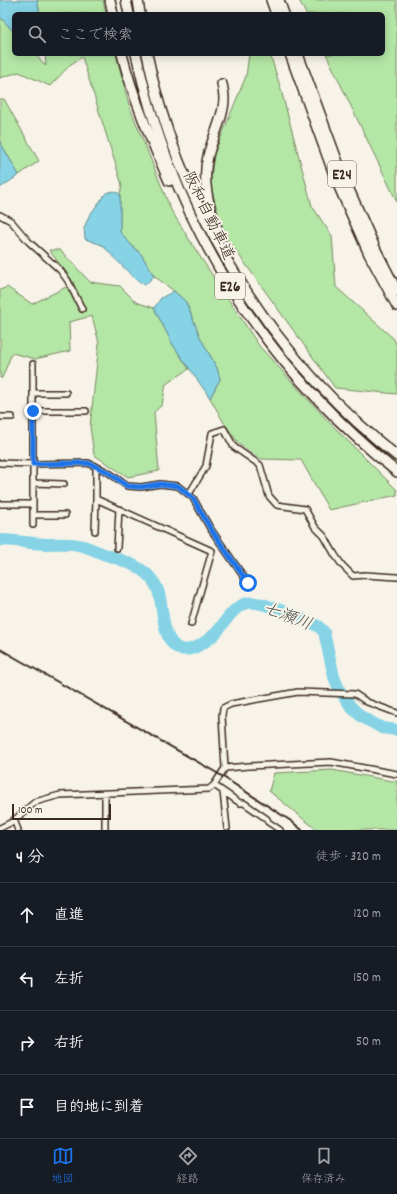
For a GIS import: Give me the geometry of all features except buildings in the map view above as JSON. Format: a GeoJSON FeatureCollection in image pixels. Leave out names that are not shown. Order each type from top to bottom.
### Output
{"type":"FeatureCollection","features":[{"type":"Feature","properties":{"kind":"highway"},"geometry":{"type":"LineString","coordinates":[[110,0],[113,12]]}},
{"type":"Feature","properties":{"kind":"highway"},"geometry":{"type":"LineString","coordinates":[[126,0],[129,12]]}},
{"type":"Feature","properties":{"kind":"highway"},"geometry":{"type":"LineString","coordinates":[[138,0],[140,12]]}},
{"type":"Feature","properties":{"kind":"highway"},"geometry":{"type":"LineString","coordinates":[[271,0],[275,12]]}},
{"type":"Feature","properties":{"kind":"highway"},"geometry":{"type":"LineString","coordinates":[[279,0],[283,12]]}},
{"type":"Feature","properties":{"kind":"highway"},"geometry":{"type":"LineString","coordinates":[[123,56],[132,89],[151,141],[184,212],[205,245]]}},
{"type":"Feature","properties":{"kind":"highway","name":"阪和自動車道"},"geometry":{"type":"LineString","coordinates":[[136,56],[150,110],[174,178],[205,245],[224,277],[274,349],[305,386],[331,413],[397,472]]}},
{"type":"Feature","properties":{"kind":"highway","name":"阪和自動車道"},"geometry":{"type":"LineString","coordinates":[[148,56],[161,108],[184,174],[199,208],[234,271],[250,296],[284,342],[311,375],[355,420],[397,456]]}},
{"type":"Feature","properties":{"kind":"highway","name":"E24"},"geometry":{"type":"LineString","coordinates":[[291,56],[336,180],[369,254],[397,306]]}},
{"type":"Feature","properties":{"kind":"highway","name":"E24"},"geometry":{"type":"LineString","coordinates":[[299,56],[343,176],[376,250],[397,290]]}},
{"type":"Feature","properties":{"kind":"highway"},"geometry":{"type":"LineString","coordinates":[[222,84],[224,101],[207,158],[207,188],[210,206],[223,242],[235,264],[261,305],[311,375]]}},
{"type":"Feature","properties":{"kind":"street"},"geometry":{"type":"LineString","coordinates":[[0,215],[11,221],[29,242],[60,270],[68,281],[82,309]]}},
{"type":"Feature","properties":{"kind":"street"},"geometry":{"type":"LineString","coordinates":[[33,364],[33,525]]}},
{"type":"Feature","properties":{"kind":"street"},"geometry":{"type":"LineString","coordinates":[[33,393],[66,393]]}},
{"type":"Feature","properties":{"kind":"street"},"geometry":{"type":"LineString","coordinates":[[33,411],[86,411]]}},
{"type":"Feature","properties":{"kind":"street"},"geometry":{"type":"LineString","coordinates":[[0,417],[12,417]]}},
{"type":"Feature","properties":{"kind":"street"},"geometry":{"type":"LineString","coordinates":[[189,494],[206,466],[212,433],[224,429],[234,447],[260,465],[269,496],[277,505],[305,508],[315,527],[324,536],[334,555],[353,576],[365,575],[397,577]]}},
{"type":"Feature","properties":{"kind":"street"},"geometry":{"type":"LineString","coordinates":[[0,463],[88,463],[108,472],[127,486],[141,487],[160,484],[178,486],[193,498],[210,528],[248,583]]}},
{"type":"Feature","properties":{"kind":"street"},"geometry":{"type":"LineString","coordinates":[[95,531],[96,467]]}},
{"type":"Feature","properties":{"kind":"street"},"geometry":{"type":"LineString","coordinates":[[33,483],[64,484]]}},
{"type":"Feature","properties":{"kind":"street"},"geometry":{"type":"LineString","coordinates":[[96,499],[212,551],[191,624]]}},
{"type":"Feature","properties":{"kind":"street"},"geometry":{"type":"LineString","coordinates":[[0,504],[33,504]]}},
{"type":"Feature","properties":{"kind":"street"},"geometry":{"type":"LineString","coordinates":[[117,548],[119,509]]}},
{"type":"Feature","properties":{"kind":"street"},"geometry":{"type":"LineString","coordinates":[[33,515],[65,515]]}},
{"type":"Feature","properties":{"kind":"street"},"geometry":{"type":"LineString","coordinates":[[0,828],[14,820],[35,802],[60,796],[209,789],[214,785],[225,768],[222,716],[223,708],[232,704],[298,692],[337,693],[355,694],[367,702],[397,713]]}},
{"type":"Feature","properties":{"kind":"street"},"geometry":{"type":"LineString","coordinates":[[225,768],[331,762],[397,774]]}},
{"type":"Feature","properties":{"kind":"street"},"geometry":{"type":"LineString","coordinates":[[214,785],[240,803],[244,803],[280,830]]}},
{"type":"Feature","properties":{"kind":"street"},"geometry":{"type":"LineString","coordinates":[[223,792],[227,828]]}},
{"type":"Feature","properties":{"kind":"street"},"geometry":{"type":"LineString","coordinates":[[105,794],[105,830]]}},
{"type":"Feature","properties":{"kind":"street"},"geometry":{"type":"LineString","coordinates":[[14,820],[18,830]]}},
{"type":"Feature","properties":{"kind":"green space"},"geometry":{"type":"Polygon","coordinates":[[[37,0],[103,0],[106,12],[40,12],[37,0]]]}},
{"type":"Feature","properties":{"kind":"green space"},"geometry":{"type":"Polygon","coordinates":[[[299,0],[397,0],[397,202],[327,56],[385,56],[385,12],[305,12],[299,0]]]}},
{"type":"Feature","properties":{"kind":"green space"},"geometry":{"type":"Polygon","coordinates":[[[0,17],[12,30],[12,56],[37,56],[46,66],[45,56],[117,56],[129,105],[171,210],[199,255],[260,347],[330,423],[397,490],[397,495],[329,510],[301,460],[261,459],[239,444],[224,423],[210,398],[220,379],[217,368],[201,339],[186,302],[154,276],[141,254],[120,232],[120,194],[122,185],[82,57],[71,64],[50,86],[19,72],[0,78],[0,17]]]}},
{"type":"Feature","properties":{"kind":"green space"},"geometry":{"type":"Polygon","coordinates":[[[249,56],[271,56],[312,206],[332,236],[336,287],[394,339],[397,347],[397,394],[335,388],[223,233],[210,184],[214,154],[246,76],[249,56]]]}},
{"type":"Feature","properties":{"kind":"green space"},"geometry":{"type":"Polygon","coordinates":[[[0,99],[4,99],[39,161],[19,175],[0,142],[0,99]]]}},
{"type":"Feature","properties":{"kind":"green space"},"geometry":{"type":"Polygon","coordinates":[[[49,250],[60,250],[90,282],[120,286],[136,302],[154,308],[173,345],[189,369],[166,384],[162,405],[154,412],[159,471],[128,477],[94,455],[90,427],[99,343],[92,316],[69,322],[70,351],[35,359],[12,353],[2,378],[0,378],[0,290],[7,287],[32,304],[74,283],[49,250]]]}},
{"type":"Feature","properties":{"kind":"green space"},"geometry":{"type":"Polygon","coordinates":[[[332,770],[397,781],[397,830],[317,830],[269,791],[274,773],[332,770]]]}},
{"type":"Feature","properties":{"kind":"water"},"geometry":{"type":"Polygon","coordinates":[[[0,0],[37,0],[40,12],[12,12],[12,30],[0,17],[0,0]]]}},
{"type":"Feature","properties":{"kind":"water"},"geometry":{"type":"Polygon","coordinates":[[[0,142],[19,175],[0,188],[0,142]]]}},
{"type":"Feature","properties":{"kind":"water"},"geometry":{"type":"Polygon","coordinates":[[[114,191],[120,194],[120,232],[141,254],[154,276],[145,285],[135,279],[102,245],[85,239],[84,228],[89,216],[106,193],[114,191]]]}},
{"type":"Feature","properties":{"kind":"water"},"geometry":{"type":"Polygon","coordinates":[[[174,291],[186,302],[201,339],[217,368],[220,379],[210,398],[173,345],[154,308],[161,298],[174,291]]]}},
{"type":"Feature","properties":{"kind":"waterway","name":"七瀬川"},"geometry":{"type":"LineString","coordinates":[[0,540],[42,544],[74,544],[87,547],[124,561],[145,572],[155,584],[158,591],[163,620],[168,637],[173,644],[180,649],[190,649],[210,639],[233,611],[247,603],[262,604],[318,626],[324,632],[334,677],[339,689],[351,707],[362,717],[382,728],[397,730]]}},
{"type":"Feature","properties":{"kind":"railway"},"geometry":{"type":"LineString","coordinates":[[0,649],[217,773],[291,821],[302,830]]}},
{"type":"Feature","properties":{"kind":"route"},"geometry":{"type":"LineString","coordinates":[[33,411],[33,464],[88,463],[108,472],[127,486],[141,487],[160,484],[178,486],[193,498],[210,528],[248,583]]}}]}
